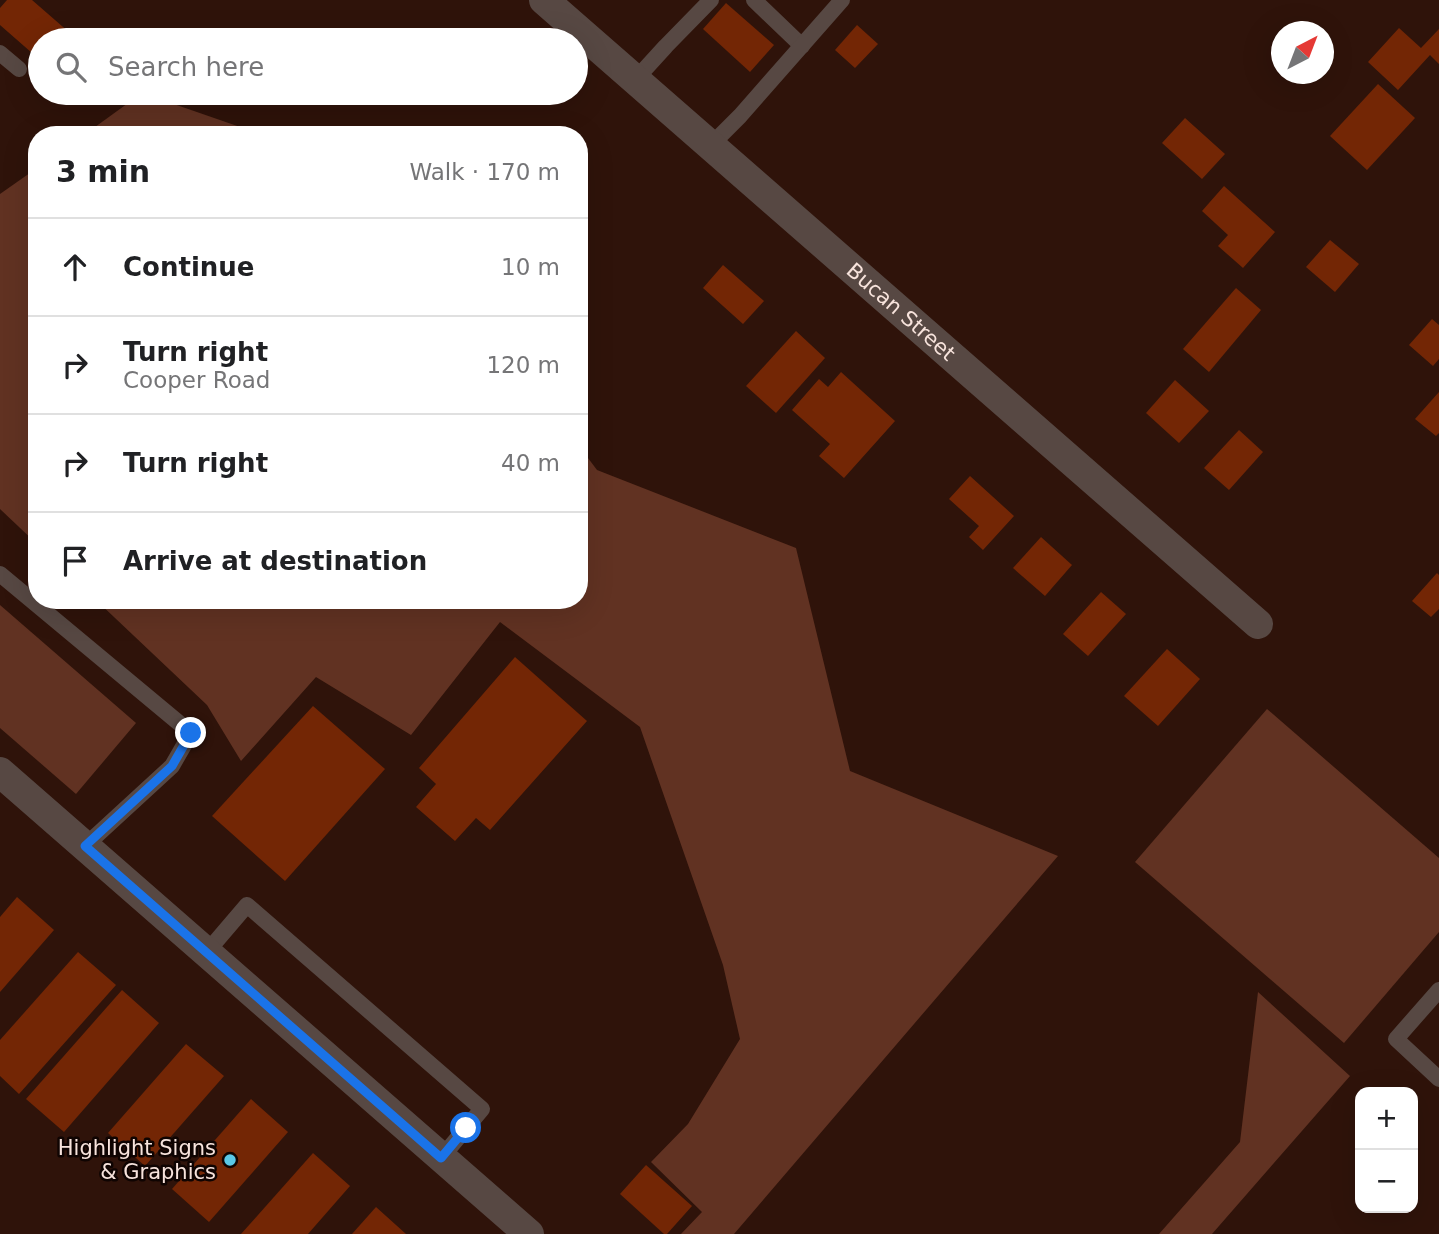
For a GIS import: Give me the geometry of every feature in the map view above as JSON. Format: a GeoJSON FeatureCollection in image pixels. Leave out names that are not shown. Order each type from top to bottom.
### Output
{"type":"FeatureCollection","features":[{"type":"Feature","properties":{"kind":"street","name":"Bucan Street"},"geometry":{"type":"LineString","coordinates":[[544,0],[576,28]]}},
{"type":"Feature","properties":{"kind":"street","name":"Bucan Street"},"geometry":{"type":"LineString","coordinates":[[588,39],[1258,624]]}},
{"type":"Feature","properties":{"kind":"street"},"geometry":{"type":"LineString","coordinates":[[0,772],[529,1234]]}},
{"type":"Feature","properties":{"kind":"lane"},"geometry":{"type":"LineString","coordinates":[[635,80],[711,0]]}},
{"type":"Feature","properties":{"kind":"lane"},"geometry":{"type":"LineString","coordinates":[[754,0],[802,46]]}},
{"type":"Feature","properties":{"kind":"lane"},"geometry":{"type":"LineString","coordinates":[[710,145],[740,116],[842,0]]}},
{"type":"Feature","properties":{"kind":"lane"},"geometry":{"type":"LineString","coordinates":[[0,53],[19,69]]}},
{"type":"Feature","properties":{"kind":"lane"},"geometry":{"type":"LineString","coordinates":[[0,574],[28,597]]}},
{"type":"Feature","properties":{"kind":"lane"},"geometry":{"type":"LineString","coordinates":[[42,609],[191,733],[172,766],[85,846]]}},
{"type":"Feature","properties":{"kind":"lane"},"geometry":{"type":"LineString","coordinates":[[206,953],[247,905],[482,1109],[441,1158]]}},
{"type":"Feature","properties":{"kind":"lane"},"geometry":{"type":"LineString","coordinates":[[1439,990],[1396,1039],[1439,1079]]}},
{"type":"Feature","properties":{"kind":"shaded area"},"geometry":{"type":"Polygon","coordinates":[[[125,105],[177,105],[237,126],[96,126],[125,105]]]}},
{"type":"Feature","properties":{"kind":"shaded area"},"geometry":{"type":"Polygon","coordinates":[[[28,174],[28,535],[0,509],[0,194],[28,174]]]}},
{"type":"Feature","properties":{"kind":"shaded area"},"geometry":{"type":"Polygon","coordinates":[[[588,458],[597,470],[796,548],[850,771],[1058,856],[734,1234],[681,1234],[702,1212],[651,1162],[688,1124],[740,1039],[723,965],[640,727],[500,622],[411,735],[316,677],[241,761],[207,705],[106,609],[588,609],[588,458]]]}},
{"type":"Feature","properties":{"kind":"shaded area"},"geometry":{"type":"Polygon","coordinates":[[[0,605],[136,723],[76,794],[0,728],[0,605]]]}},
{"type":"Feature","properties":{"kind":"shaded area"},"geometry":{"type":"Polygon","coordinates":[[[1267,709],[1439,858],[1439,932],[1344,1043],[1135,862],[1267,709]]]}},
{"type":"Feature","properties":{"kind":"shaded area"},"geometry":{"type":"Polygon","coordinates":[[[1258,992],[1350,1076],[1212,1234],[1159,1234],[1240,1142],[1258,992]]]}},
{"type":"Feature","properties":{"kind":"building"},"geometry":{"type":"Polygon","coordinates":[[[7,0],[32,0],[64,28],[28,28],[28,50],[0,25],[0,8],[7,0]]]}},
{"type":"Feature","properties":{"kind":"building"},"geometry":{"type":"Polygon","coordinates":[[[726,3],[774,45],[750,72],[703,29],[726,3]]]}},
{"type":"Feature","properties":{"kind":"building"},"geometry":{"type":"Polygon","coordinates":[[[857,25],[878,44],[855,68],[835,50],[857,25]]]}},
{"type":"Feature","properties":{"kind":"building"},"geometry":{"type":"Polygon","coordinates":[[[1399,28],[1421,48],[1439,29],[1439,64],[1430,55],[1398,90],[1368,62],[1399,28]]]}},
{"type":"Feature","properties":{"kind":"building"},"geometry":{"type":"Polygon","coordinates":[[[1378,84],[1415,118],[1367,170],[1330,136],[1378,84]]]}},
{"type":"Feature","properties":{"kind":"building"},"geometry":{"type":"Polygon","coordinates":[[[1185,118],[1225,154],[1202,179],[1162,143],[1185,118]]]}},
{"type":"Feature","properties":{"kind":"building"},"geometry":{"type":"Polygon","coordinates":[[[1224,186],[1275,232],[1243,268],[1218,246],[1228,235],[1202,211],[1224,186]]]}},
{"type":"Feature","properties":{"kind":"building"},"geometry":{"type":"Polygon","coordinates":[[[1330,240],[1359,264],[1335,292],[1306,267],[1330,240]]]}},
{"type":"Feature","properties":{"kind":"building"},"geometry":{"type":"Polygon","coordinates":[[[723,265],[764,301],[743,324],[703,288],[723,265]]]}},
{"type":"Feature","properties":{"kind":"building"},"geometry":{"type":"Polygon","coordinates":[[[1236,288],[1261,310],[1209,372],[1183,349],[1236,288]]]}},
{"type":"Feature","properties":{"kind":"building"},"geometry":{"type":"Polygon","coordinates":[[[1432,319],[1439,325],[1439,359],[1433,366],[1409,345],[1432,319]]]}},
{"type":"Feature","properties":{"kind":"building"},"geometry":{"type":"Polygon","coordinates":[[[796,331],[825,358],[776,413],[746,386],[796,331]]]}},
{"type":"Feature","properties":{"kind":"building"},"geometry":{"type":"Polygon","coordinates":[[[841,372],[895,421],[844,478],[819,456],[830,444],[792,410],[819,379],[828,387],[841,372]]]}},
{"type":"Feature","properties":{"kind":"building"},"geometry":{"type":"Polygon","coordinates":[[[1175,380],[1209,411],[1179,443],[1146,413],[1175,380]]]}},
{"type":"Feature","properties":{"kind":"building"},"geometry":{"type":"Polygon","coordinates":[[[1439,392],[1439,433],[1436,436],[1415,419],[1439,392]]]}},
{"type":"Feature","properties":{"kind":"building"},"geometry":{"type":"Polygon","coordinates":[[[1239,430],[1263,452],[1229,490],[1204,468],[1239,430]]]}},
{"type":"Feature","properties":{"kind":"building"},"geometry":{"type":"Polygon","coordinates":[[[970,476],[1014,516],[983,550],[969,537],[979,526],[949,499],[970,476]]]}},
{"type":"Feature","properties":{"kind":"building"},"geometry":{"type":"Polygon","coordinates":[[[1041,537],[1072,565],[1045,596],[1013,568],[1041,537]]]}},
{"type":"Feature","properties":{"kind":"building"},"geometry":{"type":"Polygon","coordinates":[[[1437,573],[1439,609],[1431,617],[1412,601],[1437,573]]]}},
{"type":"Feature","properties":{"kind":"building"},"geometry":{"type":"Polygon","coordinates":[[[1101,592],[1126,614],[1088,656],[1063,634],[1101,592]]]}},
{"type":"Feature","properties":{"kind":"building"},"geometry":{"type":"Polygon","coordinates":[[[1167,649],[1200,679],[1158,726],[1124,696],[1167,649]]]}},
{"type":"Feature","properties":{"kind":"building"},"geometry":{"type":"Polygon","coordinates":[[[515,657],[587,721],[490,830],[476,818],[455,841],[416,807],[436,784],[419,768],[515,657]]]}},
{"type":"Feature","properties":{"kind":"building"},"geometry":{"type":"Polygon","coordinates":[[[313,706],[385,769],[285,881],[212,816],[313,706]]]}},
{"type":"Feature","properties":{"kind":"building"},"geometry":{"type":"Polygon","coordinates":[[[17,897],[54,930],[0,992],[0,917],[17,897]]]}},
{"type":"Feature","properties":{"kind":"building"},"geometry":{"type":"Polygon","coordinates":[[[78,952],[116,985],[19,1094],[0,1076],[0,1040],[78,952]]]}},
{"type":"Feature","properties":{"kind":"building"},"geometry":{"type":"Polygon","coordinates":[[[122,990],[159,1023],[64,1132],[26,1099],[122,990]]]}},
{"type":"Feature","properties":{"kind":"building"},"geometry":{"type":"Polygon","coordinates":[[[186,1044],[224,1076],[145,1166],[108,1133],[186,1044]]]}},
{"type":"Feature","properties":{"kind":"building","name":"Highlight Signs & Graphics"},"geometry":{"type":"Polygon","coordinates":[[[251,1099],[288,1132],[209,1222],[172,1189],[251,1099]]]}},
{"type":"Feature","properties":{"kind":"building"},"geometry":{"type":"Polygon","coordinates":[[[313,1153],[350,1186],[308,1234],[241,1234],[313,1153]]]}},
{"type":"Feature","properties":{"kind":"building"},"geometry":{"type":"Polygon","coordinates":[[[646,1165],[692,1206],[667,1234],[620,1194],[646,1165]]]}},
{"type":"Feature","properties":{"kind":"building"},"geometry":{"type":"Polygon","coordinates":[[[376,1207],[406,1234],[352,1234],[376,1207]]]}},
{"type":"Feature","properties":{"kind":"place","name":"Highlight Signs & Graphics"},"geometry":{"type":"Point","coordinates":[230,1160]}},
{"type":"Feature","properties":{"kind":"route"},"geometry":{"type":"LineString","coordinates":[[191,733],[172,766],[85,846],[441,1158],[466,1128]]}}]}
